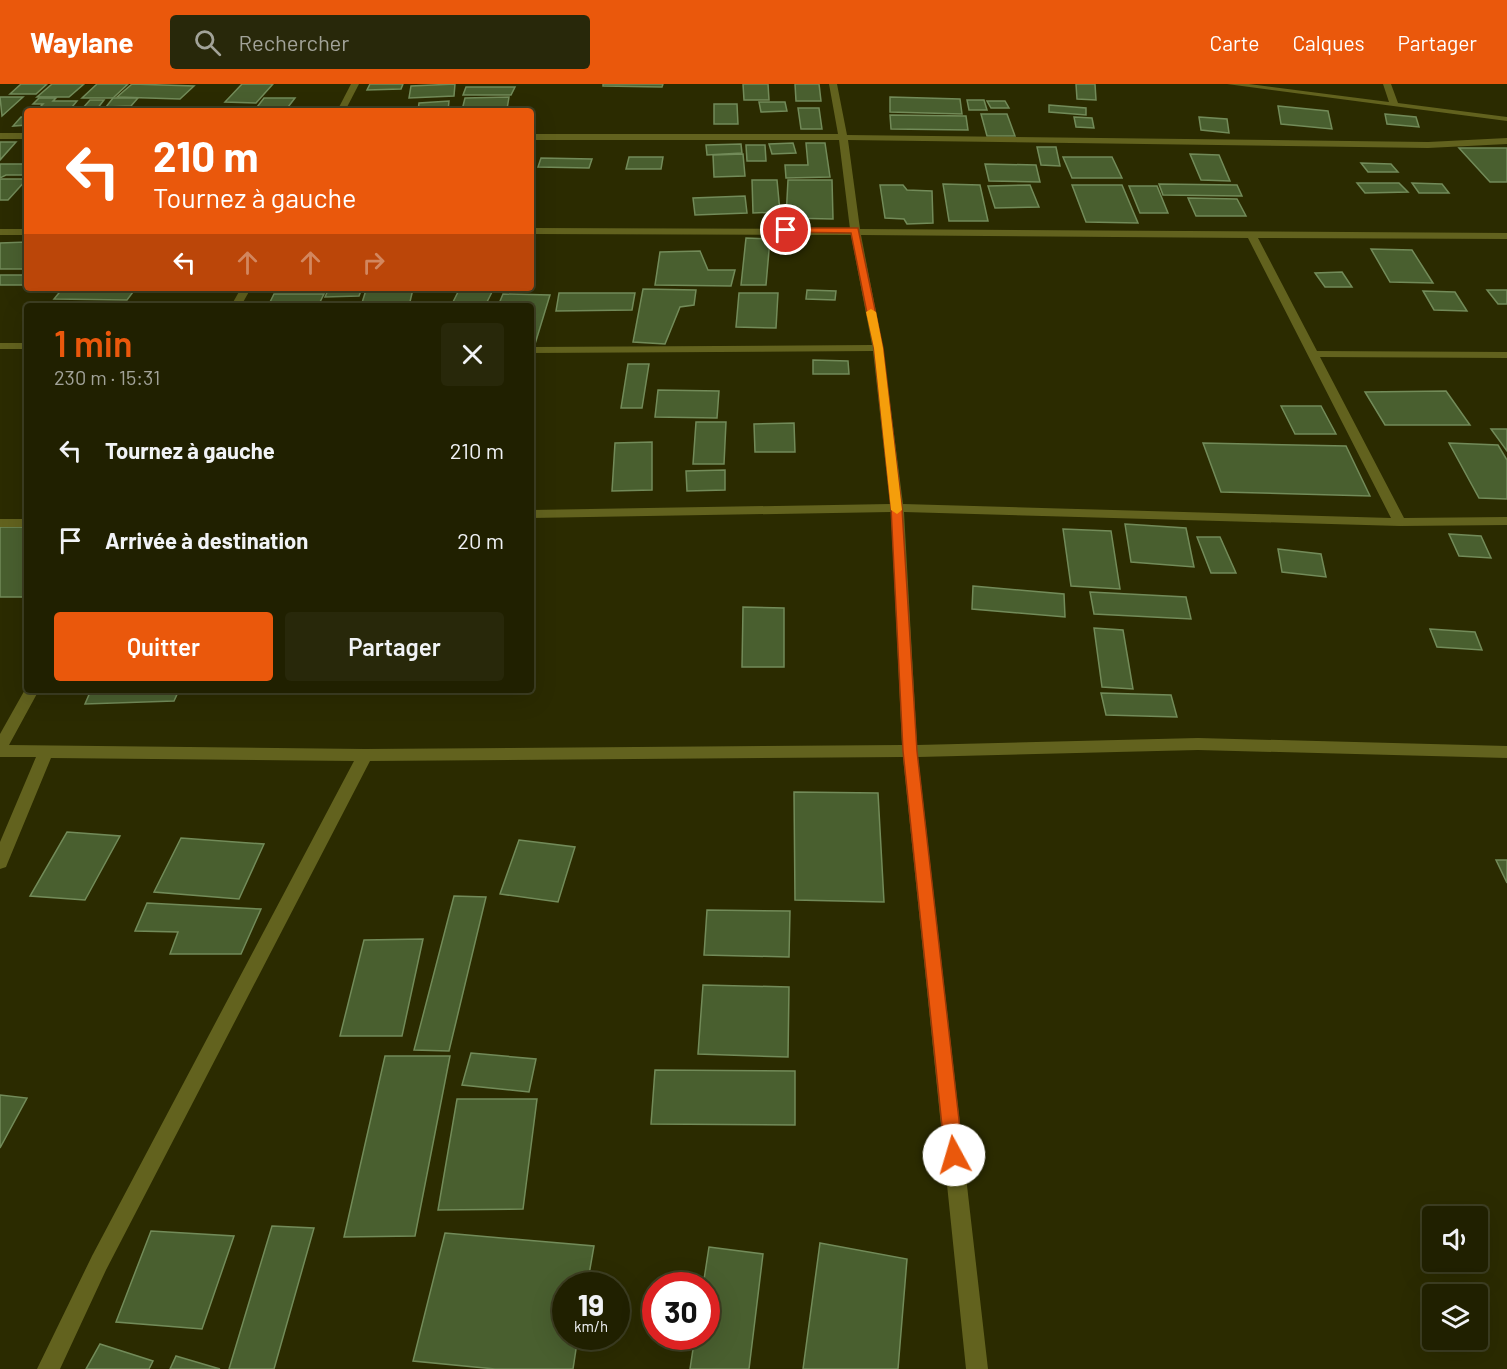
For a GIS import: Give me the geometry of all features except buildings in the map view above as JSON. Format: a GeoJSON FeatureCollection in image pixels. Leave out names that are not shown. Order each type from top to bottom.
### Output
{"type":"FeatureCollection","features":[{"type":"Feature","properties":{"kind":"street"},"geometry":{"type":"LineString","coordinates":[[343,108],[355,84]]}},
{"type":"Feature","properties":{"kind":"street"},"geometry":{"type":"LineString","coordinates":[[833,84],[843,137],[855,230],[878,348],[897,508],[910,751],[977,1369]]}},
{"type":"Feature","properties":{"kind":"street"},"geometry":{"type":"LineString","coordinates":[[1231,84],[1507,119]]}},
{"type":"Feature","properties":{"kind":"street"},"geometry":{"type":"LineString","coordinates":[[1387,84],[1394,104]]}},
{"type":"Feature","properties":{"kind":"street"},"geometry":{"type":"LineString","coordinates":[[0,136],[24,136]]}},
{"type":"Feature","properties":{"kind":"street"},"geometry":{"type":"LineString","coordinates":[[534,137],[843,137],[1428,145],[1507,141]]}},
{"type":"Feature","properties":{"kind":"street"},"geometry":{"type":"LineString","coordinates":[[534,231],[855,230],[1252,236],[1507,236]]}},
{"type":"Feature","properties":{"kind":"street"},"geometry":{"type":"LineString","coordinates":[[0,232],[24,232]]}},
{"type":"Feature","properties":{"kind":"street"},"geometry":{"type":"LineString","coordinates":[[1252,236],[1400,522]]}},
{"type":"Feature","properties":{"kind":"street"},"geometry":{"type":"LineString","coordinates":[[0,346],[24,346]]}},
{"type":"Feature","properties":{"kind":"street"},"geometry":{"type":"LineString","coordinates":[[534,350],[878,348]]}},
{"type":"Feature","properties":{"kind":"street"},"geometry":{"type":"LineString","coordinates":[[1312,354],[1507,355]]}},
{"type":"Feature","properties":{"kind":"street"},"geometry":{"type":"LineString","coordinates":[[534,514],[897,508],[1400,522],[1507,521]]}},
{"type":"Feature","properties":{"kind":"street"},"geometry":{"type":"LineString","coordinates":[[0,523],[24,523]]}},
{"type":"Feature","properties":{"kind":"street"},"geometry":{"type":"LineString","coordinates":[[30,693],[0,750],[365,755],[910,751],[1198,744],[1507,752]]}},
{"type":"Feature","properties":{"kind":"street"},"geometry":{"type":"LineString","coordinates":[[0,862],[46,751]]}},
{"type":"Feature","properties":{"kind":"street"},"geometry":{"type":"LineString","coordinates":[[48,1369],[99,1263],[365,755]]}},
{"type":"Feature","properties":{"kind":"slow traffic"},"geometry":{"type":"LineString","coordinates":[[871,312],[878,348],[897,510]]}},
{"type":"Feature","properties":{"kind":"route"},"geometry":{"type":"LineString","coordinates":[[786,230],[855,230],[878,348],[897,508],[910,751],[954,1155]]}}]}
